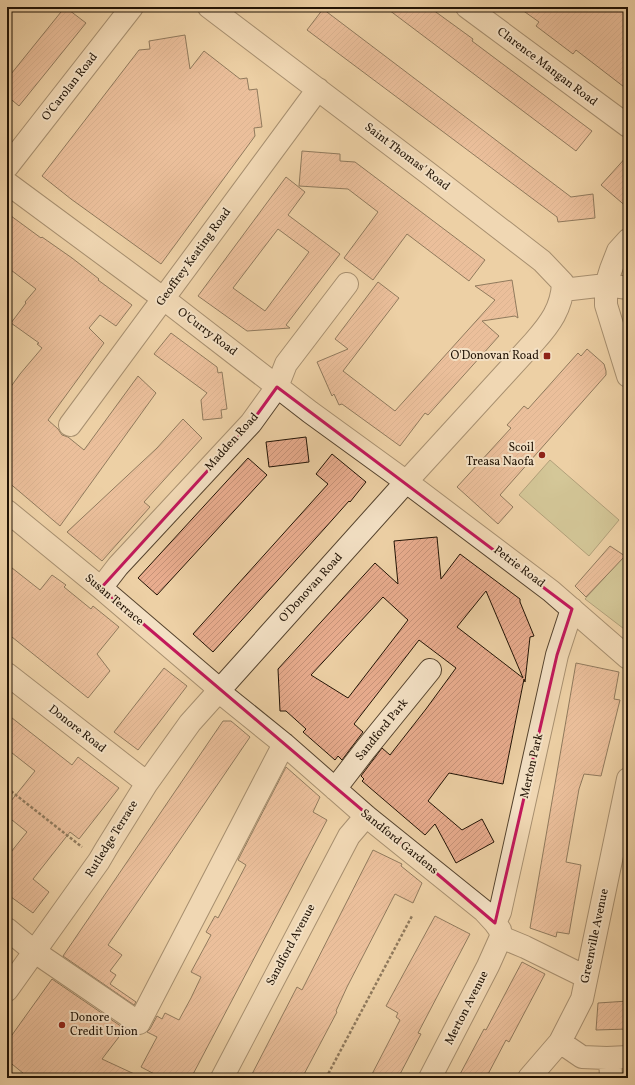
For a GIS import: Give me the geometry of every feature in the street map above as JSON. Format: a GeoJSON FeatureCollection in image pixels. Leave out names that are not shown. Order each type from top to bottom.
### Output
{"type":"FeatureCollection","features":[{"type":"Feature","properties":{"kind":"street","name":"O'Carolan Road"},"geometry":{"type":"LineString","coordinates":[[7,167],[132,7]]}},
{"type":"Feature","properties":{"kind":"street","name":"Saint Thomas' Road"},"geometry":{"type":"LineString","coordinates":[[209,7],[428,172],[542,261],[563,283],[563,290]]}},
{"type":"Feature","properties":{"kind":"street","name":"Clarence Mangan Road"},"geometry":{"type":"LineString","coordinates":[[467,7],[628,126]]}},
{"type":"Feature","properties":{"kind":"street","name":"Geoffrey Keating Road"},"geometry":{"type":"LineString","coordinates":[[70,425],[318,89]]}},
{"type":"Feature","properties":{"kind":"street","name":"O'Curry Road"},"geometry":{"type":"LineString","coordinates":[[7,183],[164,299],[277,387],[406,482]]}},
{"type":"Feature","properties":{"kind":"street"},"geometry":{"type":"LineString","coordinates":[[628,240],[618,251],[606,285],[606,305],[628,376]]}},
{"type":"Feature","properties":{"kind":"street","name":"Madden Road"},"geometry":{"type":"LineString","coordinates":[[101,588],[118,566],[251,423],[277,387],[286,364],[347,284]]}},
{"type":"Feature","properties":{"kind":"street"},"geometry":{"type":"LineString","coordinates":[[563,290],[606,285],[628,288]]}},
{"type":"Feature","properties":{"kind":"street","name":"O'Donovan Road"},"geometry":{"type":"LineString","coordinates":[[218,690],[548,326],[558,309],[563,290]]}},
{"type":"Feature","properties":{"kind":"street","name":"Petrie Road"},"geometry":{"type":"LineString","coordinates":[[406,482],[545,586],[628,658]]}},
{"type":"Feature","properties":{"kind":"street","name":"Susan Terrace"},"geometry":{"type":"LineString","coordinates":[[7,511],[101,588],[211,682],[218,690]]}},
{"type":"Feature","properties":{"kind":"street","name":"Merton Park"},"geometry":{"type":"LineString","coordinates":[[498,930],[500,912],[557,655],[572,609]]}},
{"type":"Feature","properties":{"kind":"street","name":"Sandford Park"},"geometry":{"type":"LineString","coordinates":[[335,790],[430,670]]}},
{"type":"Feature","properties":{"kind":"street","name":"Donore Road"},"geometry":{"type":"LineString","coordinates":[[7,674],[147,783]]}},
{"type":"Feature","properties":{"kind":"street","name":"Sandford Gardens"},"geometry":{"type":"LineString","coordinates":[[218,690],[284,744],[366,816],[484,911],[498,930],[526,947],[586,976]]}},
{"type":"Feature","properties":{"kind":"street","name":"Rutledge Terrace"},"geometry":{"type":"LineString","coordinates":[[7,990],[100,861],[106,848],[147,783],[190,723],[218,690]]}},
{"type":"Feature","properties":{"kind":"street"},"geometry":{"type":"LineString","coordinates":[[7,929],[35,952],[139,1023],[284,744]]}},
{"type":"Feature","properties":{"kind":"street","name":"Greenville Avenue"},"geometry":{"type":"LineString","coordinates":[[529,1078],[560,1042],[582,999],[628,779]]}},
{"type":"Feature","properties":{"kind":"street","name":"Sandford Avenue"},"geometry":{"type":"LineString","coordinates":[[222,1078],[349,836],[366,816]]}},
{"type":"Feature","properties":{"kind":"street","name":"Merton Avenue"},"geometry":{"type":"LineString","coordinates":[[430,1078],[488,966],[498,930]]}},
{"type":"Feature","properties":{"kind":"street"},"geometry":{"type":"LineString","coordinates":[[560,1042],[582,1057],[616,1065]]}},
{"type":"Feature","properties":{"kind":"path"},"geometry":{"type":"LineString","coordinates":[[7,788],[100,861]]}},
{"type":"Feature","properties":{"kind":"path"},"geometry":{"type":"LineString","coordinates":[[326,1078],[412,916]]}},
{"type":"Feature","properties":{"kind":"highlighted area"},"geometry":{"type":"Polygon","coordinates":[[[277,387],[572,609],[557,655],[495,923],[101,588],[251,423],[277,387]]]}},
{"type":"Feature","properties":{"kind":"green space"},"geometry":{"type":"Polygon","coordinates":[[[550,460],[619,520],[589,556],[519,495],[550,460]]]}},
{"type":"Feature","properties":{"kind":"green space"},"geometry":{"type":"Polygon","coordinates":[[[628,552],[628,632],[585,599],[628,552]]]}},
{"type":"Feature","properties":{"kind":"building"},"geometry":{"type":"Polygon","coordinates":[[[65,7],[86,23],[19,106],[7,96],[7,79],[65,7]]]}},
{"type":"Feature","properties":{"kind":"building"},"geometry":{"type":"Polygon","coordinates":[[[385,7],[429,7],[592,131],[576,151],[385,7]]]}},
{"type":"Feature","properties":{"kind":"building"},"geometry":{"type":"Polygon","coordinates":[[[518,7],[628,7],[628,90],[576,50],[573,54],[536,26],[539,22],[518,7]]]}},
{"type":"Feature","properties":{"kind":"building"},"geometry":{"type":"Polygon","coordinates":[[[323,9],[571,197],[593,194],[595,218],[558,222],[557,217],[307,30],[323,9]]]}},
{"type":"Feature","properties":{"kind":"building"},"geometry":{"type":"Polygon","coordinates":[[[185,35],[190,69],[204,51],[240,79],[247,78],[249,90],[257,89],[262,127],[254,128],[255,136],[161,264],[71,199],[42,176],[139,50],[150,49],[149,41],[185,35]]]}},
{"type":"Feature","properties":{"kind":"building"},"geometry":{"type":"Polygon","coordinates":[[[302,151],[340,154],[340,161],[355,162],[485,260],[469,281],[407,234],[373,280],[344,258],[378,212],[348,189],[299,186],[302,151]]]}},
{"type":"Feature","properties":{"kind":"building"},"geometry":{"type":"Polygon","coordinates":[[[628,155],[628,208],[601,185],[628,155]]]}},
{"type":"Feature","properties":{"kind":"building"},"geometry":{"type":"Polygon","coordinates":[[[286,177],[305,192],[288,215],[340,254],[286,325],[290,328],[247,331],[198,296],[286,177]],[[278,229],[233,288],[265,311],[309,252],[278,229]]]}},
{"type":"Feature","properties":{"kind":"building"},"geometry":{"type":"Polygon","coordinates":[[[7,213],[41,238],[42,237],[72,258],[99,279],[98,280],[132,305],[116,326],[100,315],[89,328],[104,343],[48,420],[62,435],[68,437],[84,450],[138,376],[156,393],[60,526],[7,481],[7,392],[42,348],[37,344],[39,343],[11,323],[36,289],[7,267],[7,213]]]}},
{"type":"Feature","properties":{"kind":"building"},"geometry":{"type":"Polygon","coordinates":[[[512,280],[518,318],[515,316],[482,321],[499,336],[428,415],[425,413],[400,446],[342,404],[339,405],[334,394],[332,396],[317,362],[348,349],[335,339],[378,282],[399,298],[343,371],[395,411],[495,300],[475,286],[512,280]]]}},
{"type":"Feature","properties":{"kind":"building"},"geometry":{"type":"Polygon","coordinates":[[[171,333],[217,367],[218,373],[222,372],[227,409],[221,410],[222,418],[203,420],[201,400],[207,393],[154,354],[171,333]]]}},
{"type":"Feature","properties":{"kind":"building"},"geometry":{"type":"Polygon","coordinates":[[[587,349],[604,364],[606,375],[500,495],[513,507],[498,524],[457,487],[511,428],[507,425],[524,406],[528,409],[578,353],[581,356],[587,349]]]}},
{"type":"Feature","properties":{"kind":"building"},"geometry":{"type":"Polygon","coordinates":[[[183,419],[202,438],[144,502],[150,507],[102,561],[67,532],[157,448],[183,419]]]}},
{"type":"Feature","properties":{"kind":"building"},"geometry":{"type":"Polygon","coordinates":[[[306,437],[309,462],[269,467],[266,442],[306,437]]]}},
{"type":"Feature","properties":{"kind":"building"},"geometry":{"type":"Polygon","coordinates":[[[332,454],[366,482],[350,502],[349,501],[213,652],[193,634],[328,484],[316,474],[332,454]]]}},
{"type":"Feature","properties":{"kind":"building"},"geometry":{"type":"Polygon","coordinates":[[[248,458],[267,475],[157,595],[138,578],[248,458]]]}},
{"type":"Feature","properties":{"kind":"building"},"geometry":{"type":"Polygon","coordinates":[[[437,537],[441,579],[460,554],[520,599],[534,636],[530,637],[525,682],[524,679],[503,784],[449,773],[428,801],[462,830],[482,819],[494,842],[456,863],[435,824],[425,835],[362,781],[364,779],[361,776],[382,748],[390,755],[456,668],[419,640],[354,724],[363,732],[342,760],[338,756],[335,760],[303,732],[306,729],[286,711],[280,711],[278,669],[375,563],[398,584],[394,541],[437,537]],[[486,591],[457,627],[523,678],[486,591]],[[383,597],[311,675],[348,698],[408,620],[383,597]]]}},
{"type":"Feature","properties":{"kind":"building"},"geometry":{"type":"Polygon","coordinates":[[[610,546],[625,556],[586,597],[575,586],[610,546]]]}},
{"type":"Feature","properties":{"kind":"building"},"geometry":{"type":"Polygon","coordinates":[[[7,564],[40,590],[52,575],[66,585],[64,587],[91,609],[93,606],[119,627],[97,654],[110,671],[88,698],[7,633],[7,564]]]}},
{"type":"Feature","properties":{"kind":"building"},"geometry":{"type":"Polygon","coordinates":[[[576,663],[619,672],[614,699],[620,700],[601,776],[584,774],[579,789],[566,862],[581,865],[569,934],[557,932],[556,937],[530,928],[576,663]]]}},
{"type":"Feature","properties":{"kind":"building"},"geometry":{"type":"Polygon","coordinates":[[[164,668],[187,686],[138,750],[114,732],[164,668]]]}},
{"type":"Feature","properties":{"kind":"building"},"geometry":{"type":"Polygon","coordinates":[[[7,714],[72,765],[78,757],[119,788],[79,839],[70,832],[33,879],[49,892],[33,913],[7,894],[7,857],[27,832],[7,816],[7,806],[35,771],[7,749],[7,714]]]}},
{"type":"Feature","properties":{"kind":"building"},"geometry":{"type":"Polygon","coordinates":[[[223,721],[231,721],[250,737],[108,945],[122,955],[110,971],[116,975],[110,984],[136,1002],[134,1005],[63,956],[223,721]]]}},
{"type":"Feature","properties":{"kind":"building"},"geometry":{"type":"Polygon","coordinates":[[[286,767],[320,797],[313,812],[327,820],[191,1078],[162,1078],[141,1067],[157,1037],[147,1032],[157,1016],[162,1019],[165,1013],[179,1020],[191,998],[201,977],[191,972],[211,935],[206,932],[215,916],[218,918],[246,865],[238,860],[286,767]]]}},
{"type":"Feature","properties":{"kind":"building"},"geometry":{"type":"Polygon","coordinates":[[[373,850],[402,864],[401,866],[422,883],[413,903],[395,894],[347,987],[336,1011],[337,1012],[302,1078],[250,1078],[297,987],[302,990],[373,850]]]}},
{"type":"Feature","properties":{"kind":"building"},"geometry":{"type":"Polygon","coordinates":[[[435,916],[470,934],[418,1033],[421,1034],[398,1078],[370,1078],[400,1020],[396,1017],[398,1013],[386,1006],[435,916]]]}},
{"type":"Feature","properties":{"kind":"building"},"geometry":{"type":"Polygon","coordinates":[[[522,962],[545,974],[509,1042],[506,1040],[486,1078],[458,1078],[484,1029],[486,1030],[522,962]]]}},
{"type":"Feature","properties":{"kind":"building"},"geometry":{"type":"Polygon","coordinates":[[[52,979],[125,1029],[102,1059],[143,1078],[29,1078],[7,1060],[7,1042],[52,979]]]}},
{"type":"Feature","properties":{"kind":"building"},"geometry":{"type":"Polygon","coordinates":[[[628,1001],[628,1029],[596,1030],[598,1003],[628,1001]]]}},
{"type":"Feature","properties":{"kind":"place","name":"O'Donovan Road"},"geometry":{"type":"Point","coordinates":[547,356]}},
{"type":"Feature","properties":{"kind":"place","name":"Scoil Treasa Naofa"},"geometry":{"type":"Point","coordinates":[542,455]}},
{"type":"Feature","properties":{"kind":"place","name":"Donore Credit Union"},"geometry":{"type":"Point","coordinates":[62,1025]}}]}
